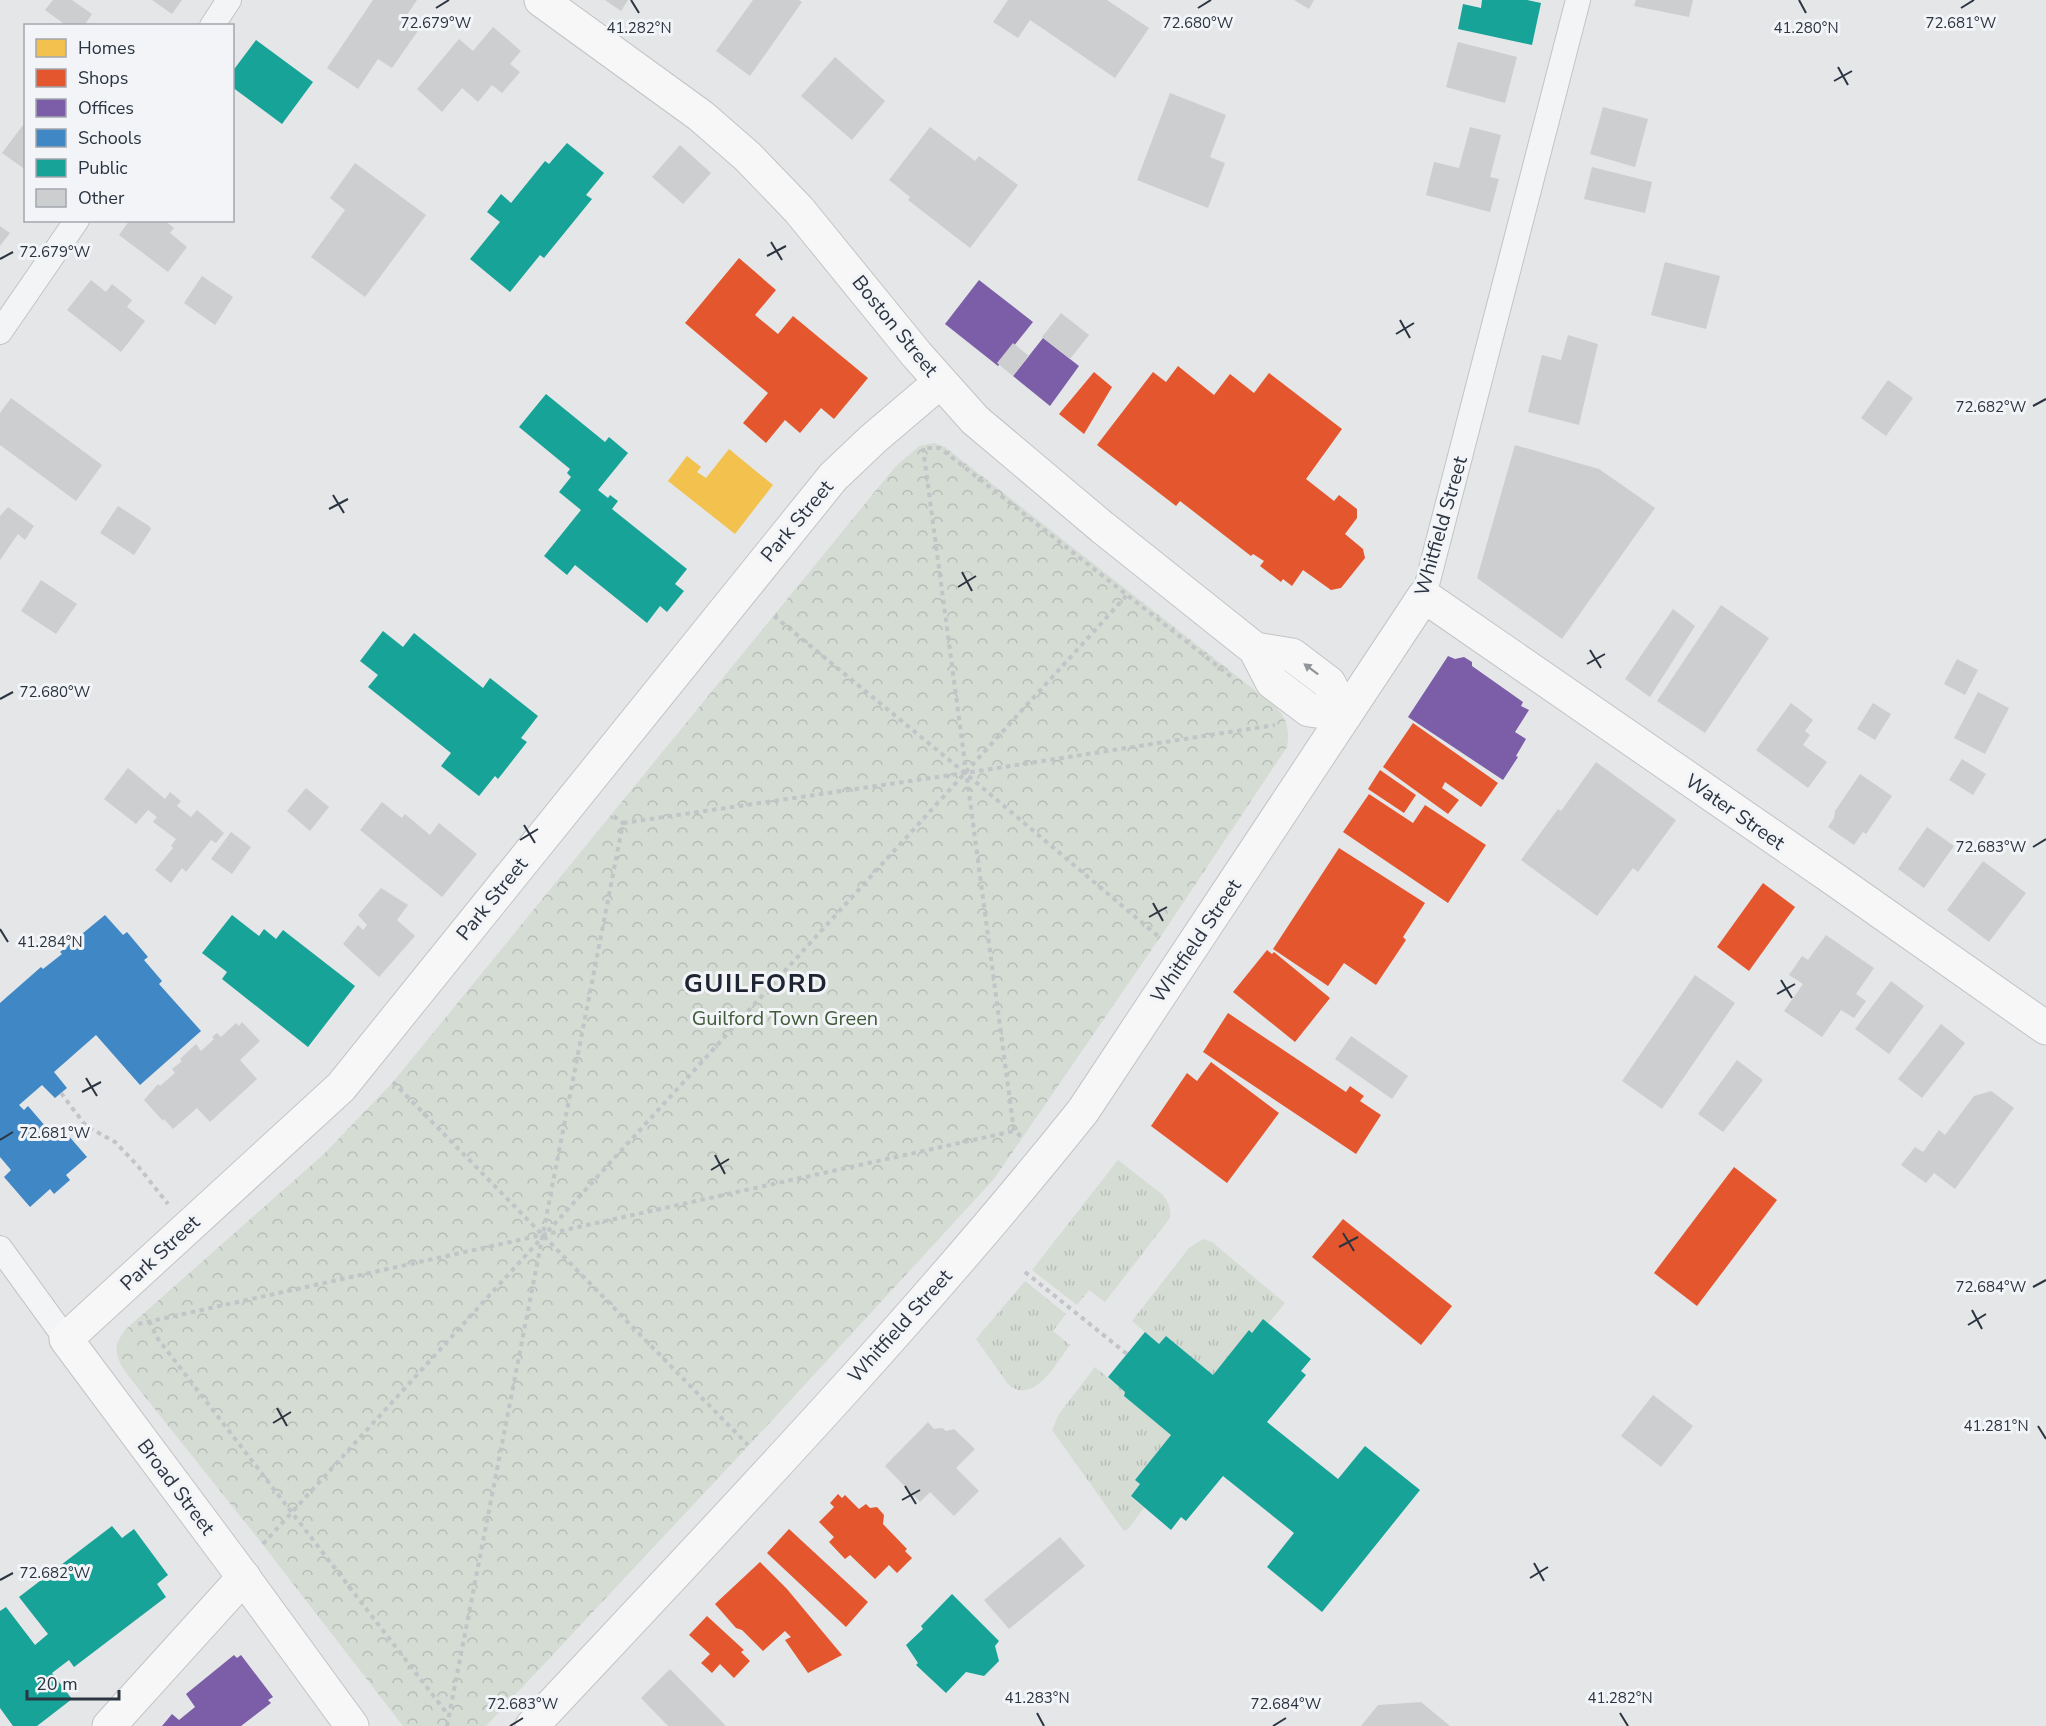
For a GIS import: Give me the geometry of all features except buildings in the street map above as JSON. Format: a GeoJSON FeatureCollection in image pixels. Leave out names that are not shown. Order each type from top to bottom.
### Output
{"type":"FeatureCollection","features":[{"type":"Feature","properties":{"kind":"main road","name":"Boston Street"},"geometry":{"type":"LineString","coordinates":[[541,0],[701,116],[748,157],[805,217],[940,382],[975,420],[1052,486],[1255,649],[1292,655],[1329,682],[1345,715]]}},
{"type":"Feature","properties":{"kind":"main road","name":"Park Street"},"geometry":{"type":"LineString","coordinates":[[66,1339],[341,1086],[833,477],[940,382]]}},
{"type":"Feature","properties":{"kind":"main road","name":"Whitfield Street"},"geometry":{"type":"LineString","coordinates":[[532,1726],[925,1300],[1047,1156],[1095,1092],[1424,596]]}},
{"type":"Feature","properties":{"kind":"main road","name":"Water Street"},"geometry":{"type":"LineString","coordinates":[[1424,596],[1834,879],[2046,1029]]}},
{"type":"Feature","properties":{"kind":"main road","name":"Broad Street"},"geometry":{"type":"LineString","coordinates":[[66,1339],[352,1726]]}},
{"type":"Feature","properties":{"kind":"main road"},"geometry":{"type":"LineString","coordinates":[[109,1726],[244,1577]]}},
{"type":"Feature","properties":{"kind":"street"},"geometry":{"type":"LineString","coordinates":[[213,24],[229,0]]}},
{"type":"Feature","properties":{"kind":"street","name":"Whitfield Street"},"geometry":{"type":"LineString","coordinates":[[1424,596],[1578,0]]}},
{"type":"Feature","properties":{"kind":"street"},"geometry":{"type":"LineString","coordinates":[[0,332],[76,222]]}},
{"type":"Feature","properties":{"kind":"street","name":"Broad Street"},"geometry":{"type":"LineString","coordinates":[[0,1248],[66,1339]]}},
{"type":"Feature","properties":{"kind":"path"},"geometry":{"type":"LineString","coordinates":[[1024,1138],[1014,1131],[923,448],[940,448],[1241,685]]}},
{"type":"Feature","properties":{"kind":"path"},"geometry":{"type":"LineString","coordinates":[[263,1544],[1127,595]]}},
{"type":"Feature","properties":{"kind":"path"},"geometry":{"type":"LineString","coordinates":[[774,616],[1160,938]]}},
{"type":"Feature","properties":{"kind":"path"},"geometry":{"type":"LineString","coordinates":[[611,814],[623,823],[1285,723]]}},
{"type":"Feature","properties":{"kind":"path"},"geometry":{"type":"LineString","coordinates":[[447,1726],[623,823]]}},
{"type":"Feature","properties":{"kind":"path"},"geometry":{"type":"LineString","coordinates":[[393,1082],[748,1445]]}},
{"type":"Feature","properties":{"kind":"path"},"geometry":{"type":"LineString","coordinates":[[61,1093],[86,1126],[115,1142],[138,1165],[188,1227]]}},
{"type":"Feature","properties":{"kind":"path"},"geometry":{"type":"LineString","coordinates":[[138,1324],[1014,1131]]}},
{"type":"Feature","properties":{"kind":"path"},"geometry":{"type":"LineString","coordinates":[[1025,1272],[1127,1354]]}},
{"type":"Feature","properties":{"kind":"path"},"geometry":{"type":"LineString","coordinates":[[149,1321],[158,1339],[449,1716]]}},
{"type":"Feature","properties":{"kind":"green space","name":"Guilford Town Green"},"geometry":{"type":"Polygon","coordinates":[[[934,443],[945,447],[1276,707],[1287,726],[1287,747],[994,1179],[486,1726],[403,1726],[126,1373],[117,1356],[119,1341],[126,1329],[324,1154],[393,1082],[895,467],[919,446],[934,443]]]}},
{"type":"Feature","properties":{"kind":"green space"},"geometry":{"type":"Polygon","coordinates":[[[1118,1160],[1163,1195],[1169,1206],[1170,1218],[1105,1302],[1089,1290],[1077,1305],[1032,1270],[1118,1160]]]}},
{"type":"Feature","properties":{"kind":"green space"},"geometry":{"type":"Polygon","coordinates":[[[1203,1239],[1212,1242],[1285,1303],[1268,1324],[1252,1333],[1249,1331],[1213,1375],[1166,1336],[1159,1344],[1132,1321],[1189,1248],[1203,1239]]]}},
{"type":"Feature","properties":{"kind":"green space"},"geometry":{"type":"Polygon","coordinates":[[[1025,1281],[1066,1314],[1053,1331],[1070,1345],[1044,1380],[1026,1390],[1017,1390],[1008,1384],[976,1339],[1025,1281]]]}},
{"type":"Feature","properties":{"kind":"green space"},"geometry":{"type":"Polygon","coordinates":[[[1095,1367],[1125,1392],[1124,1396],[1171,1435],[1135,1480],[1140,1484],[1131,1497],[1144,1508],[1124,1531],[1052,1430],[1059,1414],[1095,1367]]]}},
{"type":"Feature","properties":{"kind":"district","name":"GUILFORD"},"geometry":{"type":"Point","coordinates":[756,983]}}]}
